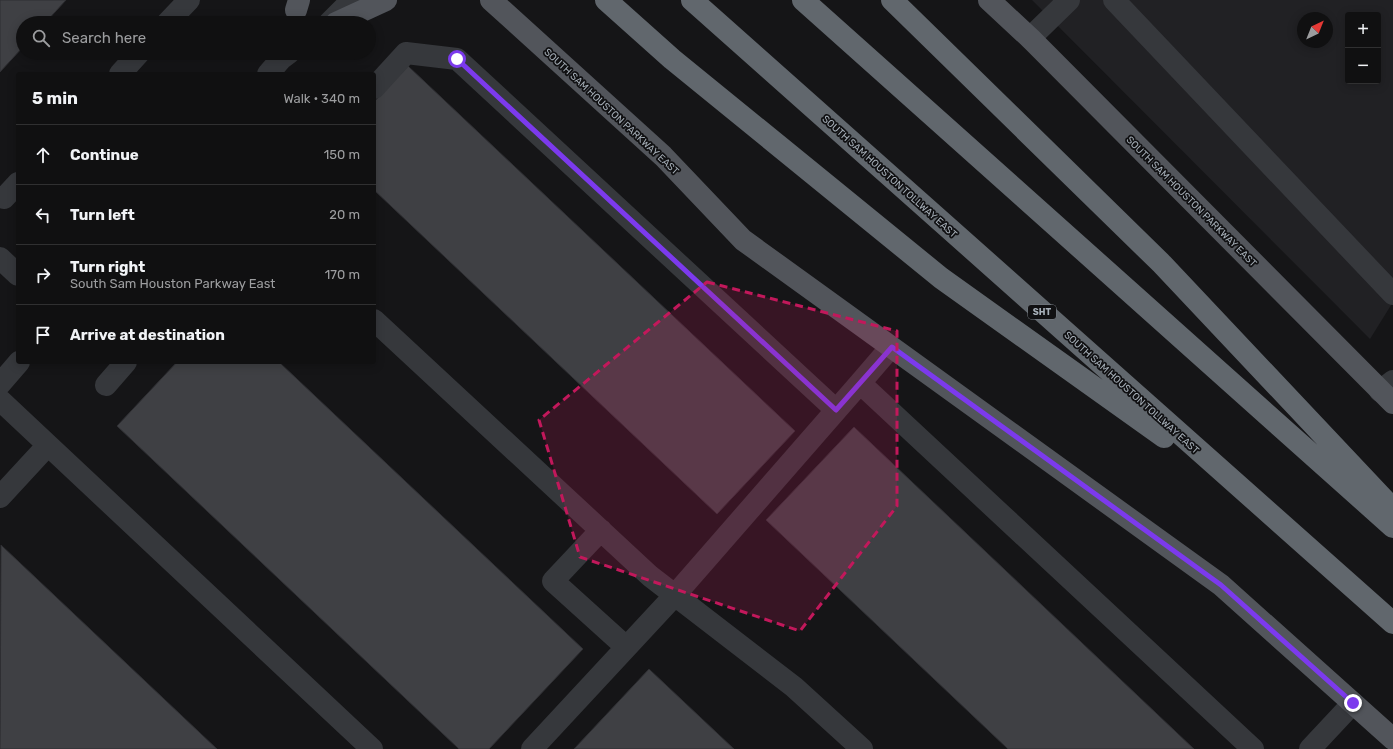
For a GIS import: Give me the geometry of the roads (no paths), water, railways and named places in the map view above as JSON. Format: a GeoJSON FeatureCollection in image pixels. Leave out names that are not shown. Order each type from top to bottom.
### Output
{"type":"FeatureCollection","features":[{"type":"Feature","properties":{"kind":"highway"},"geometry":{"type":"LineString","coordinates":[[606,0],[672,59],[941,278],[1257,503]]}},
{"type":"Feature","properties":{"kind":"highway","name":"SOUTH SAM HOUSTON TOLLWAY EAST"},"geometry":{"type":"LineString","coordinates":[[692,0],[1393,623]]}},
{"type":"Feature","properties":{"kind":"highway"},"geometry":{"type":"LineString","coordinates":[[803,0],[1393,527]]}},
{"type":"Feature","properties":{"kind":"highway"},"geometry":{"type":"LineString","coordinates":[[892,0],[1162,264],[1393,509]]}},
{"type":"Feature","properties":{"kind":"main road"},"geometry":{"type":"LineString","coordinates":[[351,16],[386,0]]}},
{"type":"Feature","properties":{"kind":"main road","name":"SOUTH SAM HOUSTON PARKWAY EAST"},"geometry":{"type":"LineString","coordinates":[[491,0],[663,156],[743,240],[1221,585],[1393,739]]}},
{"type":"Feature","properties":{"kind":"main road","name":"SOUTH SAM HOUSTON PARKWAY EAST"},"geometry":{"type":"LineString","coordinates":[[989,0],[1030,38],[1388,392]]}},
{"type":"Feature","properties":{"kind":"street"},"geometry":{"type":"LineString","coordinates":[[173,16],[188,0]]}},
{"type":"Feature","properties":{"kind":"street"},"geometry":{"type":"LineString","coordinates":[[336,16],[352,0]]}},
{"type":"Feature","properties":{"kind":"street"},"geometry":{"type":"LineString","coordinates":[[1030,38],[1069,0]]}},
{"type":"Feature","properties":{"kind":"street"},"geometry":{"type":"LineString","coordinates":[[1114,0],[1393,294]]}},
{"type":"Feature","properties":{"kind":"street"},"geometry":{"type":"LineString","coordinates":[[376,86],[406,53],[457,59],[836,410]]}},
{"type":"Feature","properties":{"kind":"street"},"geometry":{"type":"LineString","coordinates":[[122,72],[133,60]]}},
{"type":"Feature","properties":{"kind":"street"},"geometry":{"type":"LineString","coordinates":[[0,258],[16,272]]}},
{"type":"Feature","properties":{"kind":"street"},"geometry":{"type":"LineString","coordinates":[[376,322],[650,576],[794,687],[862,749]]}},
{"type":"Feature","properties":{"kind":"street"},"geometry":{"type":"LineString","coordinates":[[532,749],[675,595],[892,347]]}},
{"type":"Feature","properties":{"kind":"street"},"geometry":{"type":"LineString","coordinates":[[0,384],[17,364]]}},
{"type":"Feature","properties":{"kind":"street"},"geometry":{"type":"LineString","coordinates":[[106,385],[124,364]]}},
{"type":"Feature","properties":{"kind":"street"},"geometry":{"type":"LineString","coordinates":[[860,382],[1253,749]]}},
{"type":"Feature","properties":{"kind":"street"},"geometry":{"type":"LineString","coordinates":[[0,400],[372,749]]}},
{"type":"Feature","properties":{"kind":"street"},"geometry":{"type":"LineString","coordinates":[[0,497],[48,445]]}},
{"type":"Feature","properties":{"kind":"street"},"geometry":{"type":"LineString","coordinates":[[601,530],[553,581],[626,647]]}},
{"type":"Feature","properties":{"kind":"street"},"geometry":{"type":"LineString","coordinates":[[1310,749],[1353,703]]}}]}
